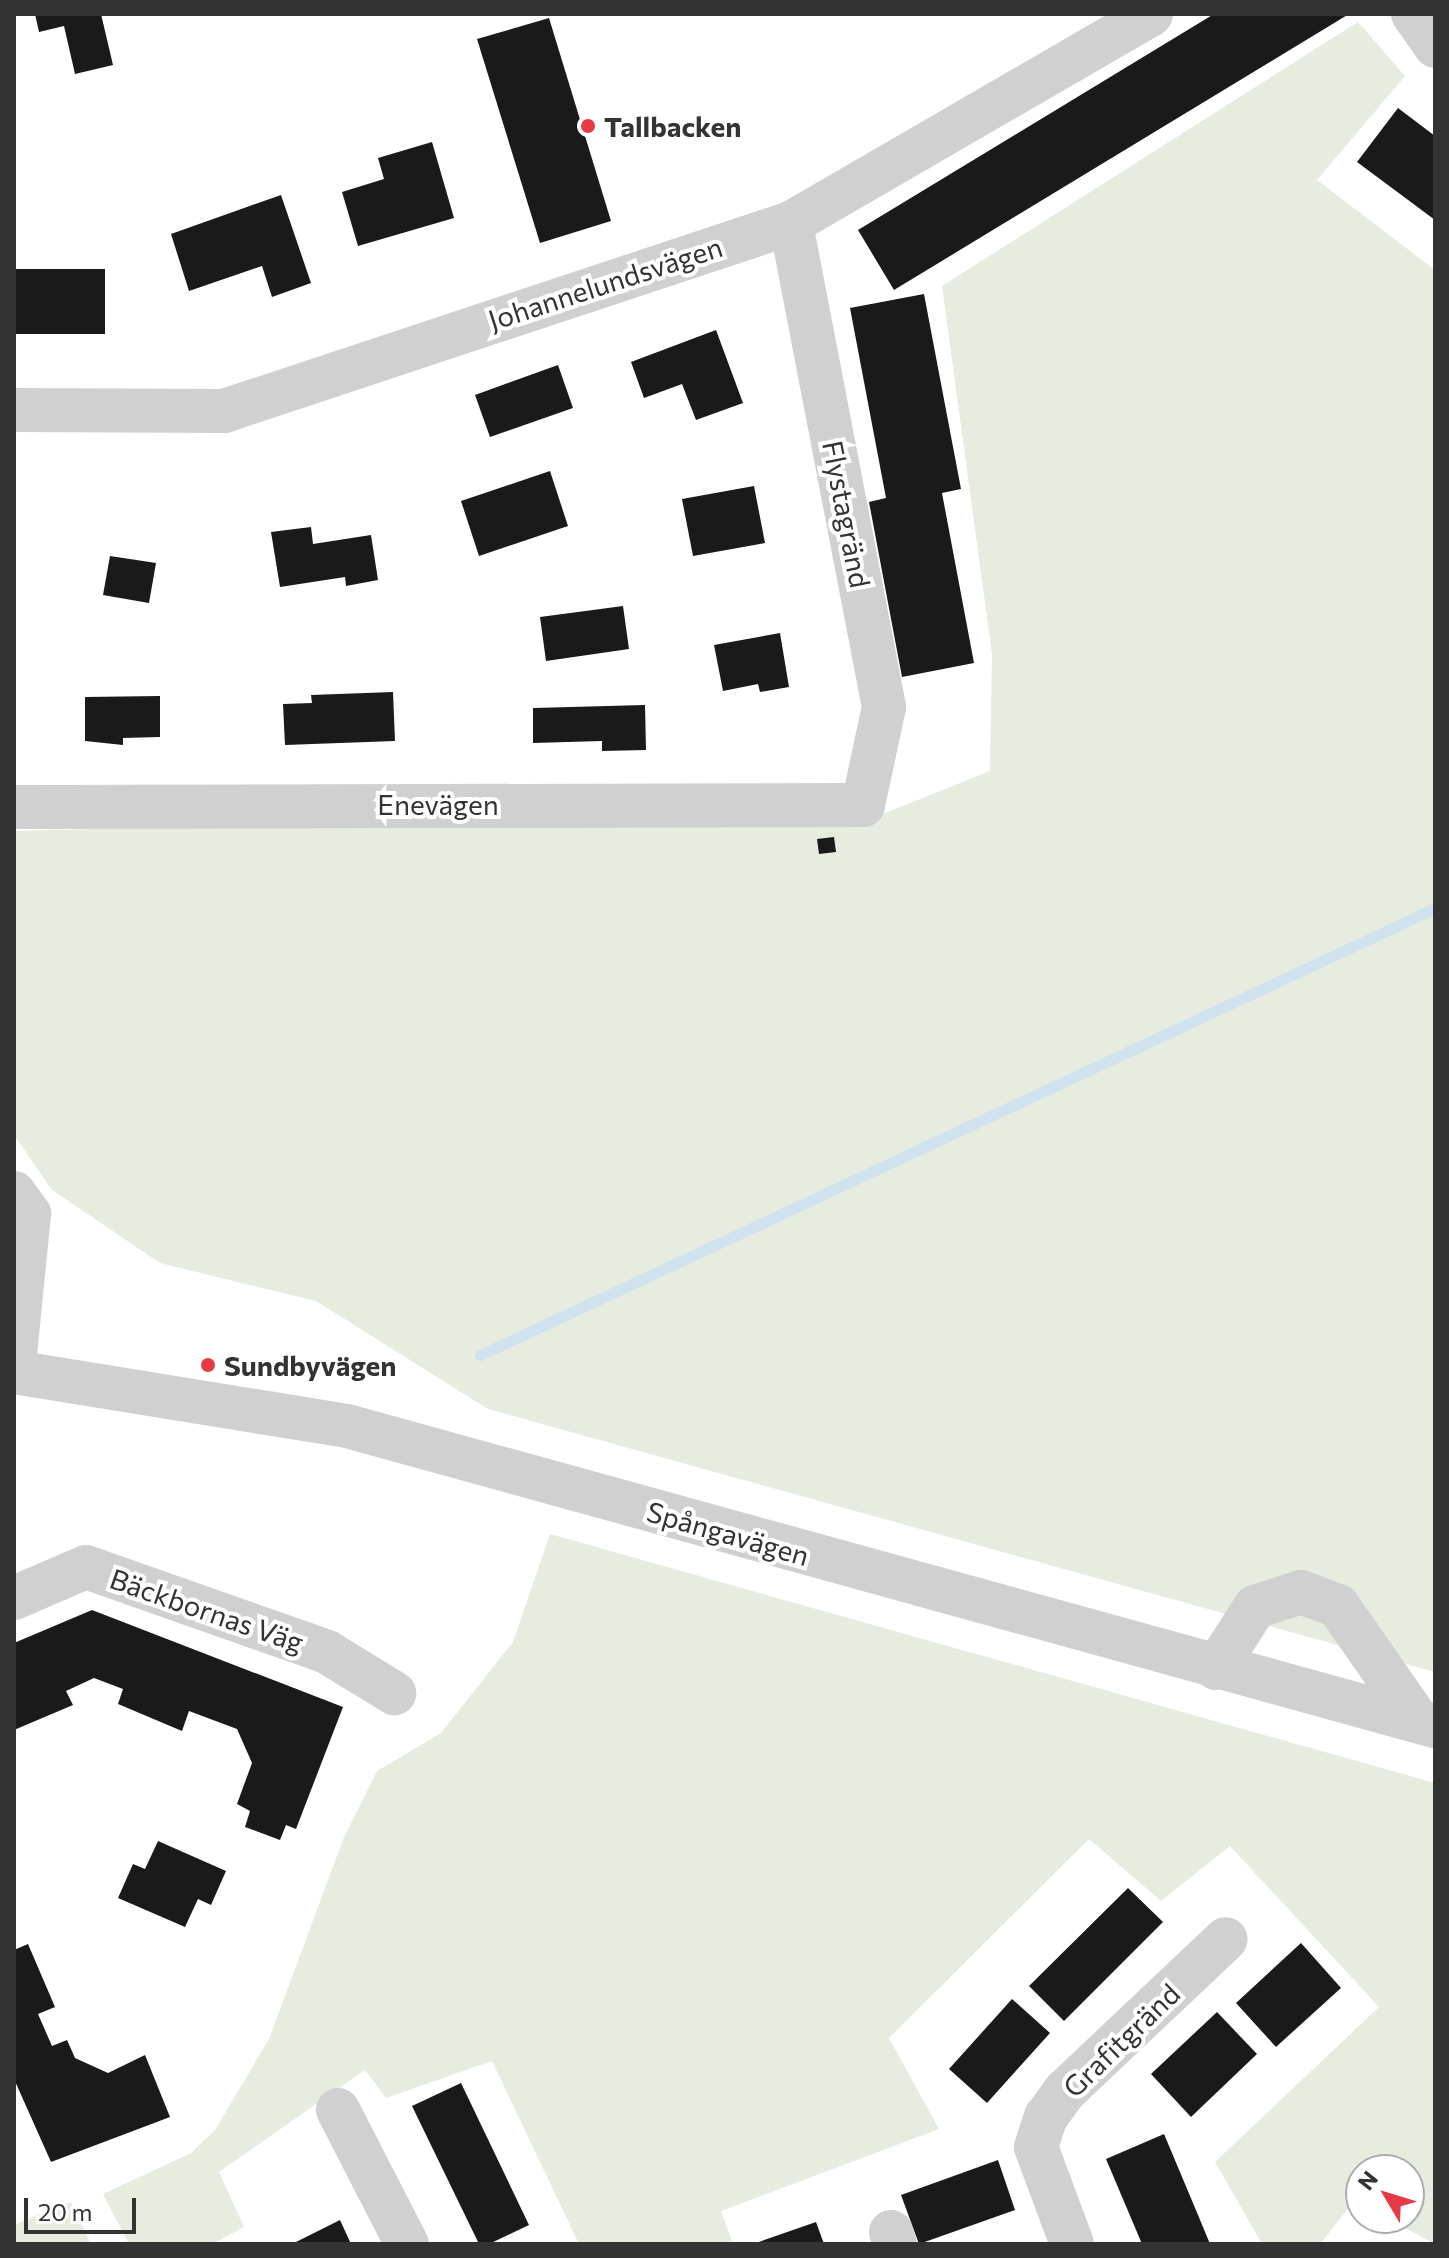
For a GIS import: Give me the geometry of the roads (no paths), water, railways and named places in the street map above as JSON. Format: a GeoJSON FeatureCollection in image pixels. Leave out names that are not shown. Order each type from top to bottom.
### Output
{"type":"FeatureCollection","features":[{"type":"Feature","properties":{"kind":"street","name":"Johannelundsvägen"},"geometry":{"type":"LineString","coordinates":[[14,410],[224,411],[791,223],[1151,14]]}},
{"type":"Feature","properties":{"kind":"street"},"geometry":{"type":"LineString","coordinates":[[1413,14],[1435,46]]}},
{"type":"Feature","properties":{"kind":"street","name":"Flystagränd"},"geometry":{"type":"LineString","coordinates":[[791,223],[884,707],[863,805]]}},
{"type":"Feature","properties":{"kind":"street","name":"Enevägen"},"geometry":{"type":"LineString","coordinates":[[14,807],[863,805]]}},
{"type":"Feature","properties":{"kind":"street"},"geometry":{"type":"LineString","coordinates":[[14,1193],[29,1214],[14,1363]]}},
{"type":"Feature","properties":{"kind":"street","name":"Spångavägen"},"geometry":{"type":"LineString","coordinates":[[14,1372],[347,1426],[1216,1668],[1426,1722]]}},
{"type":"Feature","properties":{"kind":"street","name":"Bäckbornas Väg"},"geometry":{"type":"LineString","coordinates":[[14,1598],[86,1567],[327,1652],[394,1693]]}},
{"type":"Feature","properties":{"kind":"street"},"geometry":{"type":"LineString","coordinates":[[1216,1668],[1255,1607],[1301,1592],[1338,1606],[1426,1722]]}},
{"type":"Feature","properties":{"kind":"street","name":"Grafitgränd"},"geometry":{"type":"LineString","coordinates":[[1072,2244],[1036,2147],[1046,2117],[1065,2091],[1226,1939]]}},
{"type":"Feature","properties":{"kind":"street"},"geometry":{"type":"LineString","coordinates":[[338,2110],[407,2244]]}},
{"type":"Feature","properties":{"kind":"waterway"},"geometry":{"type":"LineString","coordinates":[[480,1355],[1435,908]]}},
{"type":"Feature","properties":{"kind":"place","name":"Tallbacken"},"geometry":{"type":"Point","coordinates":[588,126]}},
{"type":"Feature","properties":{"kind":"place","name":"Sundbyvägen"},"geometry":{"type":"Point","coordinates":[208,1365]}}]}
